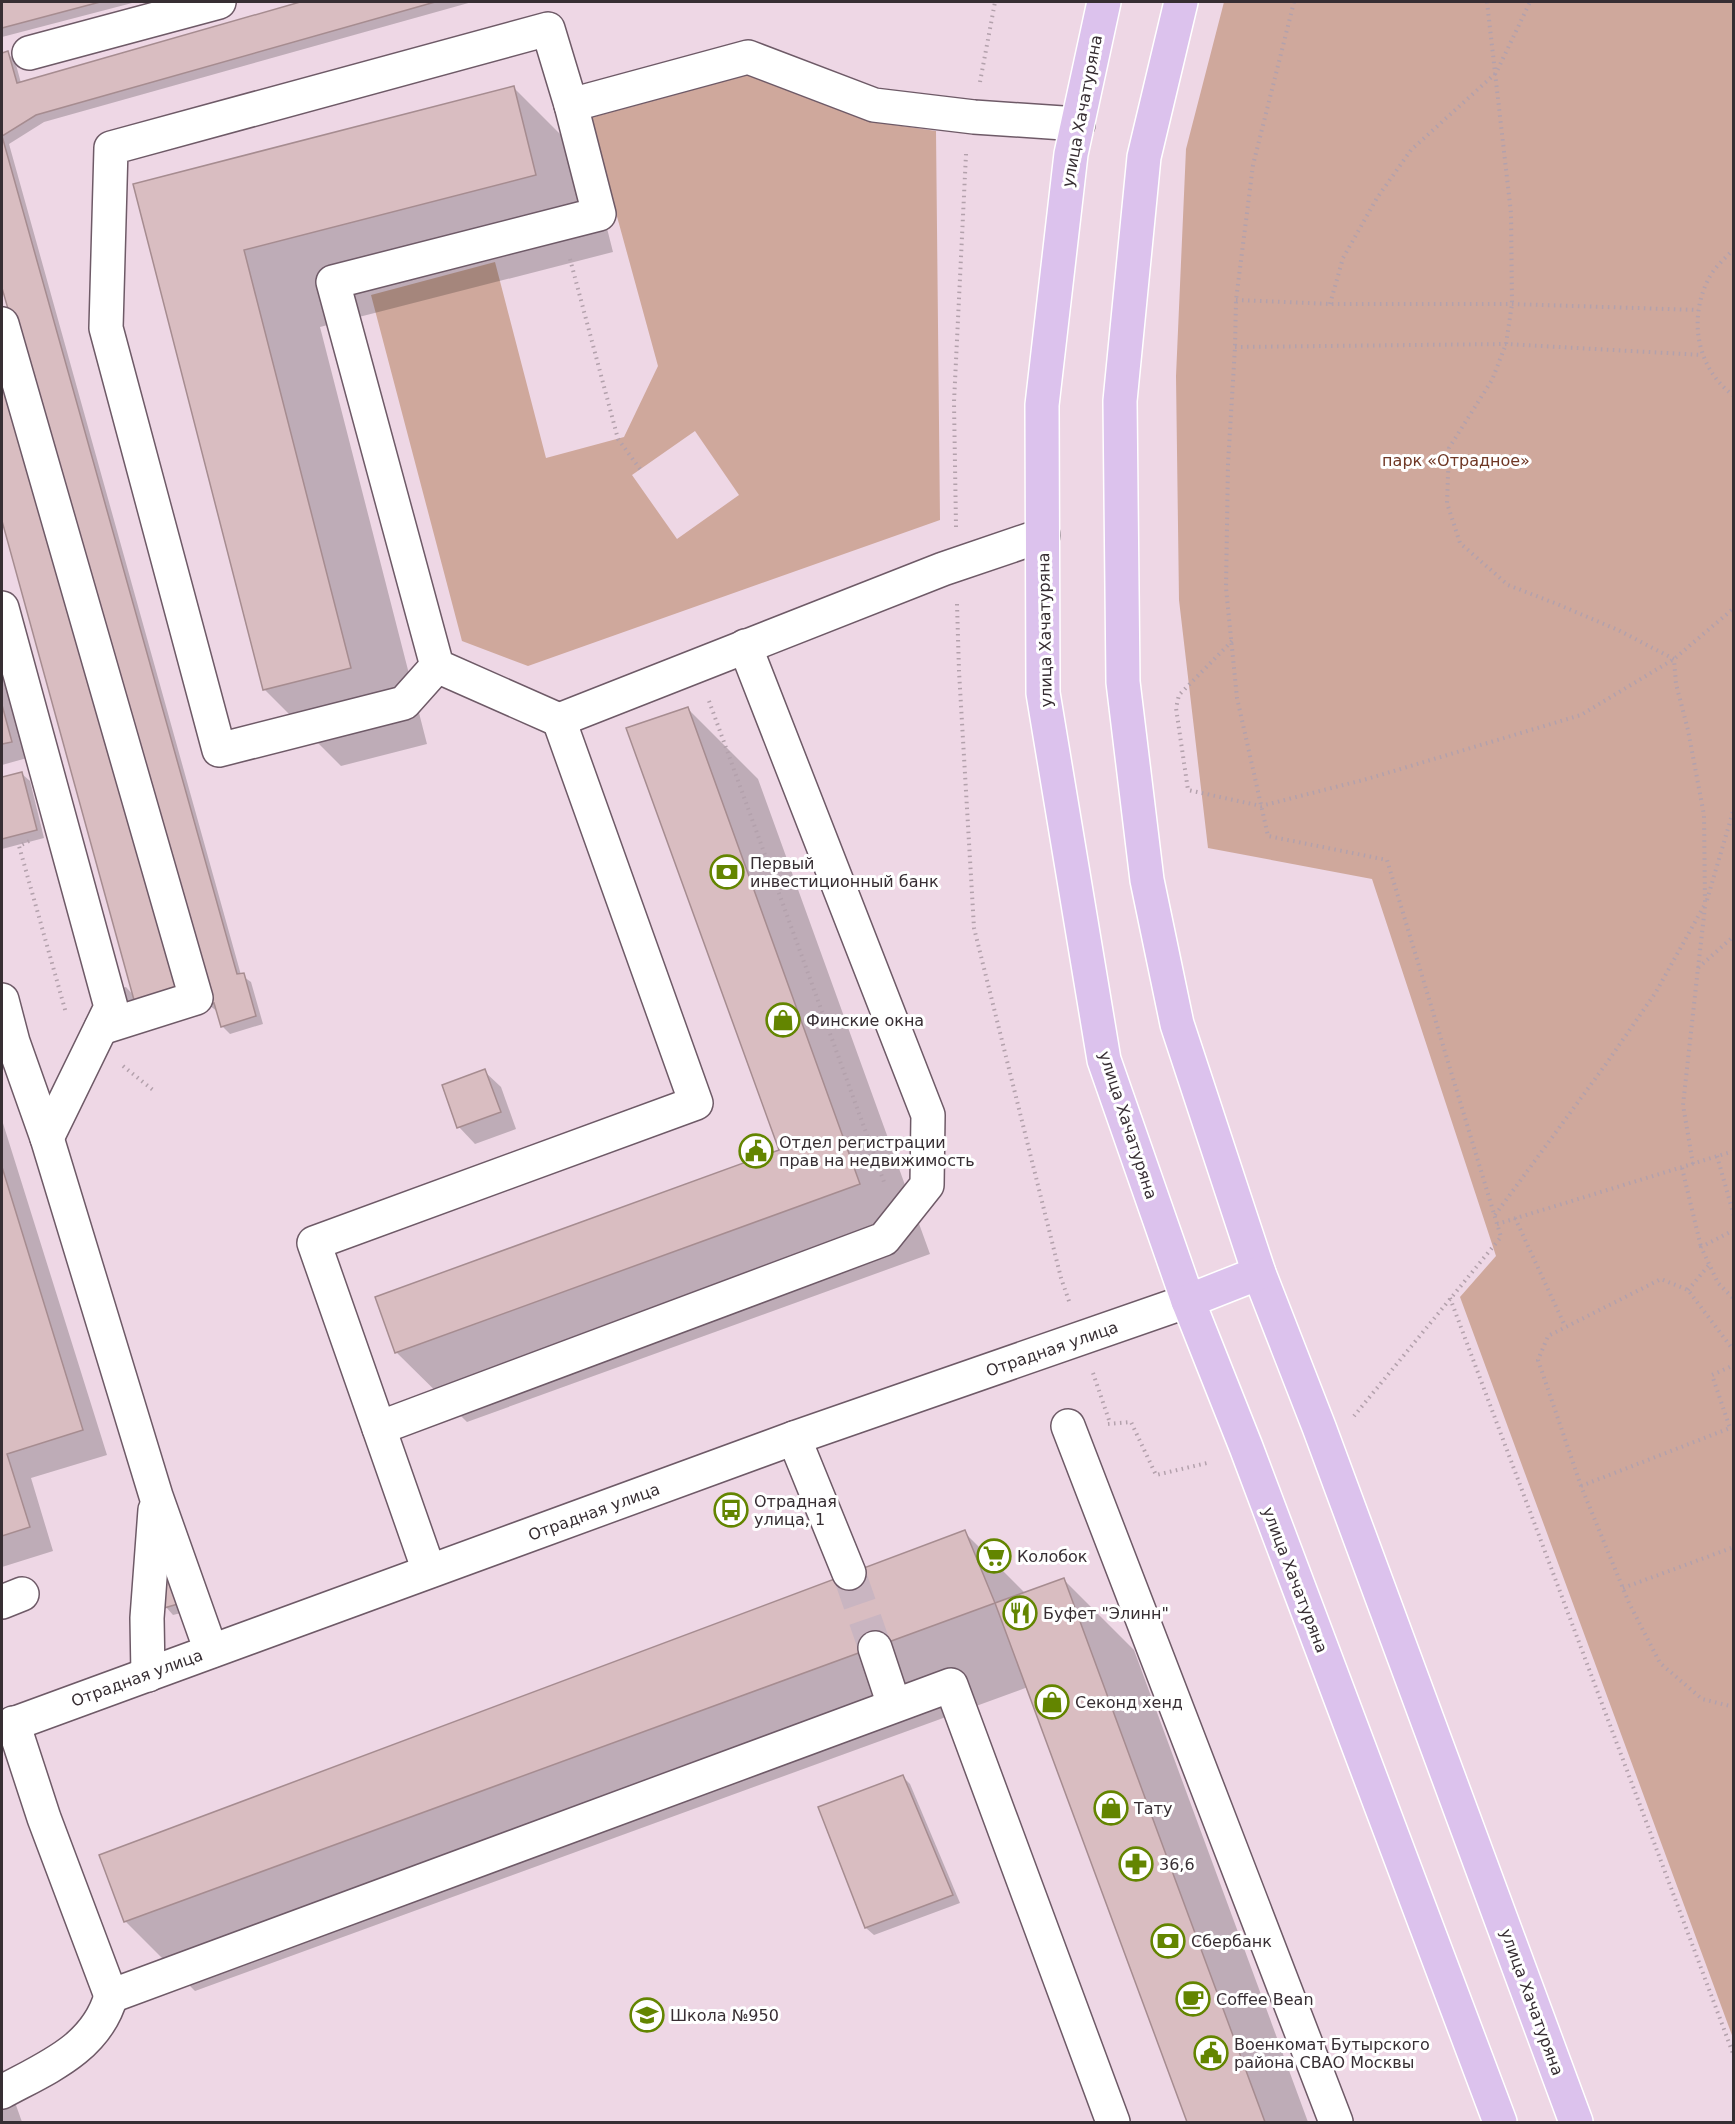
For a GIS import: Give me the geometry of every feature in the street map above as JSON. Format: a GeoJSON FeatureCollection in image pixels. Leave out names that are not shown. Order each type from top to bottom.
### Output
{"type":"FeatureCollection","features":[{"type":"Feature","properties":{"kind":"main road","name":"улица Хачатуряна"},"geometry":{"type":"LineString","coordinates":[[1104,2],[1071,154],[1042,405],[1043,693],[1104,1060],[1188,1301],[1246,1447],[1500,2122]]}},
{"type":"Feature","properties":{"kind":"main road","name":"улица Хачатуряна"},"geometry":{"type":"LineString","coordinates":[[1181,2],[1144,157],[1120,401],[1123,682],[1147,880],[1177,1024],[1259,1273],[1319,1427],[1576,2122]]}},
{"type":"Feature","properties":{"kind":"main road"},"geometry":{"type":"LineString","coordinates":[[1188,1301],[1259,1273]]}},
{"type":"Feature","properties":{"kind":"street"},"geometry":{"type":"LineString","coordinates":[[29,53],[219,2]]}},
{"type":"Feature","properties":{"kind":"street"},"geometry":{"type":"LineString","coordinates":[[548,29],[571,105],[599,214],[333,282],[437,666],[404,703],[219,750],[106,328],[111,148],[548,29]]}},
{"type":"Feature","properties":{"kind":"street"},"geometry":{"type":"LineString","coordinates":[[571,105],[748,57],[874,105],[974,117],[1078,124]]}},
{"type":"Feature","properties":{"kind":"street"},"geometry":{"type":"LineString","coordinates":[[2,324],[196,998],[101,1028]]}},
{"type":"Feature","properties":{"kind":"street"},"geometry":{"type":"LineString","coordinates":[[437,666],[559,720],[957,564],[1043,535]]}},
{"type":"Feature","properties":{"kind":"street"},"geometry":{"type":"LineString","coordinates":[[2,608],[111,1007],[47,1138]]}},
{"type":"Feature","properties":{"kind":"street"},"geometry":{"type":"LineString","coordinates":[[379,1428],[884,1239],[927,1185],[927,1115],[745,646]]}},
{"type":"Feature","properties":{"kind":"street"},"geometry":{"type":"LineString","coordinates":[[429,1571],[314,1243],[696,1103],[559,720]]}},
{"type":"Feature","properties":{"kind":"street"},"geometry":{"type":"LineString","coordinates":[[2,1000],[13,1042],[47,1138],[156,1496],[211,1651]]}},
{"type":"Feature","properties":{"kind":"street","name":"Отрадная улица"},"geometry":{"type":"LineString","coordinates":[[7,1726],[794,1438],[1188,1301]]}},
{"type":"Feature","properties":{"kind":"street"},"geometry":{"type":"LineString","coordinates":[[1068,1426],[1336,2122]]}},
{"type":"Feature","properties":{"kind":"street"},"geometry":{"type":"LineString","coordinates":[[794,1438],[849,1573]]}},
{"type":"Feature","properties":{"kind":"street"},"geometry":{"type":"LineString","coordinates":[[148,1675],[147,1618],[156,1496]]}},
{"type":"Feature","properties":{"kind":"street"},"geometry":{"type":"LineString","coordinates":[[874,1648],[894,1705]]}},
{"type":"Feature","properties":{"kind":"street"},"geometry":{"type":"LineString","coordinates":[[111,1996],[951,1685],[1113,2122]]}},
{"type":"Feature","properties":{"kind":"street"},"geometry":{"type":"LineString","coordinates":[[2,2092],[81,2046],[106,2013],[111,1996],[7,1726]]}},
{"type":"Feature","properties":{"kind":"path"},"geometry":{"type":"LineString","coordinates":[[995,2],[966,156],[954,402],[958,671],[974,928],[1061,1278]]}},
{"type":"Feature","properties":{"kind":"path"},"geometry":{"type":"LineString","coordinates":[[1294,2],[1253,165],[1236,300],[1228,464],[1226,588],[1237,698],[1268,836],[1387,860],[1501,1237],[1353,1416]]}},
{"type":"Feature","properties":{"kind":"path"},"geometry":{"type":"LineString","coordinates":[[1487,2],[1511,213],[1512,304],[1506,345],[1492,380],[1449,448],[1447,502],[1460,543],[1508,585],[1618,630],[1674,660]]}},
{"type":"Feature","properties":{"kind":"path"},"geometry":{"type":"LineString","coordinates":[[1330,304],[1343,258],[1377,198],[1411,150],[1496,73],[1530,2]]}},
{"type":"Feature","properties":{"kind":"path"},"geometry":{"type":"LineString","coordinates":[[560,223],[618,439],[640,470]]}},
{"type":"Feature","properties":{"kind":"path"},"geometry":{"type":"LineString","coordinates":[[1734,249],[1709,277],[1698,310],[1697,332],[1702,355],[1720,386],[1734,396]]}},
{"type":"Feature","properties":{"kind":"path"},"geometry":{"type":"LineString","coordinates":[[1236,300],[1330,304],[1512,304],[1698,310]]}},
{"type":"Feature","properties":{"kind":"path"},"geometry":{"type":"LineString","coordinates":[[1235,347],[1506,345],[1702,355]]}},
{"type":"Feature","properties":{"kind":"path"},"geometry":{"type":"LineString","coordinates":[[1232,641],[1179,695],[1176,708],[1188,790],[1261,806],[1367,779],[1581,715],[1674,660],[1734,608]]}},
{"type":"Feature","properties":{"kind":"path"},"geometry":{"type":"LineString","coordinates":[[1674,660],[1676,684],[1688,730],[1704,815],[1705,904],[1683,1105],[1693,1164]]}},
{"type":"Feature","properties":{"kind":"path"},"geometry":{"type":"LineString","coordinates":[[1494,1215],[1656,992],[1705,904],[1734,808]]}},
{"type":"Feature","properties":{"kind":"path"},"geometry":{"type":"LineString","coordinates":[[1698,968],[1734,936]]}},
{"type":"Feature","properties":{"kind":"path"},"geometry":{"type":"LineString","coordinates":[[1497,1224],[1734,1151]]}},
{"type":"Feature","properties":{"kind":"path"},"geometry":{"type":"LineString","coordinates":[[1718,1156],[1734,1216]]}},
{"type":"Feature","properties":{"kind":"path"},"geometry":{"type":"LineString","coordinates":[[1682,1168],[1701,1247],[1718,1283],[1734,1299]]}},
{"type":"Feature","properties":{"kind":"path"},"geometry":{"type":"LineString","coordinates":[[1515,1218],[1565,1326]]}},
{"type":"Feature","properties":{"kind":"path"},"geometry":{"type":"LineString","coordinates":[[1701,1247],[1734,1230]]}},
{"type":"Feature","properties":{"kind":"path"},"geometry":{"type":"LineString","coordinates":[[1688,1290],[1709,1265]]}},
{"type":"Feature","properties":{"kind":"path"},"geometry":{"type":"LineString","coordinates":[[1734,1351],[1688,1290],[1661,1279],[1548,1336],[1538,1360],[1581,1486],[1623,1588],[1660,1663],[1702,1699],[1734,1707]]}},
{"type":"Feature","properties":{"kind":"path"},"geometry":{"type":"LineString","coordinates":[[1450,1297],[1734,2056]]}},
{"type":"Feature","properties":{"kind":"path"},"geometry":{"type":"LineString","coordinates":[[1581,1486],[1732,1427],[1712,1375],[1734,1365]]}},
{"type":"Feature","properties":{"kind":"path"},"geometry":{"type":"LineString","coordinates":[[1068,1426],[1131,1422],[1156,1475],[1207,1463]]}},
{"type":"Feature","properties":{"kind":"path"},"geometry":{"type":"LineString","coordinates":[[1623,1588],[1734,1547]]}},
{"type":"Feature","properties":{"kind":"green space","name":"парк «Отрадное»"},"geometry":{"type":"Polygon","coordinates":[[[1224,2],[1733,2],[1733,2038],[1460,1297],[1496,1256],[1372,879],[1208,848],[1179,600],[1176,376],[1186,149],[1224,2]]]}},
{"type":"Feature","properties":{"kind":"green space"},"geometry":{"type":"Polygon","coordinates":[[[750,74],[869,121],[936,131],[940,520],[528,666],[462,641],[371,295],[495,262],[546,458],[624,437],[658,366],[590,118],[750,74]],[[695,431],[632,475],[677,539],[739,495],[695,431]]]}},
{"type":"Feature","properties":{"kind":"building"},"geometry":{"type":"Polygon","coordinates":[[[2,2],[100,2],[2,28],[2,2]]]}},
{"type":"Feature","properties":{"kind":"building"},"geometry":{"type":"Polygon","coordinates":[[[300,2],[435,2],[36,115],[2,136],[2,53],[8,51],[17,83],[300,2]]]}},
{"type":"Feature","properties":{"kind":"building"},"geometry":{"type":"Polygon","coordinates":[[[514,86],[536,175],[244,250],[351,668],[263,690],[133,184],[514,86]]]}},
{"type":"Feature","properties":{"kind":"building"},"geometry":{"type":"Polygon","coordinates":[[[2,136],[237,974],[244,973],[256,1016],[221,1027],[214,1003],[207,1006],[2,288],[2,136]]]}},
{"type":"Feature","properties":{"kind":"building"},"geometry":{"type":"Polygon","coordinates":[[[2,358],[181,986],[134,1000],[2,521],[2,358]]]}},
{"type":"Feature","properties":{"kind":"building"},"geometry":{"type":"Polygon","coordinates":[[[2,705],[12,742],[2,744],[2,705]]]}},
{"type":"Feature","properties":{"kind":"building"},"geometry":{"type":"Polygon","coordinates":[[[688,707],[860,1184],[395,1353],[375,1297],[779,1150],[626,728],[688,707]]]}},
{"type":"Feature","properties":{"kind":"building"},"geometry":{"type":"Polygon","coordinates":[[[22,772],[37,830],[2,839],[2,777],[22,772]]]}},
{"type":"Feature","properties":{"kind":"building"},"geometry":{"type":"Polygon","coordinates":[[[485,1069],[501,1112],[457,1128],[442,1085],[485,1069]]]}},
{"type":"Feature","properties":{"kind":"building"},"geometry":{"type":"Polygon","coordinates":[[[2,1167],[83,1430],[7,1454],[30,1527],[2,1536],[2,1167]]]}},
{"type":"Feature","properties":{"kind":"building"},"geometry":{"type":"Polygon","coordinates":[[[965,1530],[995,1603],[124,1922],[99,1855],[965,1530]]]}},
{"type":"Feature","properties":{"kind":"building"},"geometry":{"type":"Polygon","coordinates":[[[171,1578],[178,1604],[164,1608],[157,1582],[171,1578]]]}},
{"type":"Feature","properties":{"kind":"building"},"geometry":{"type":"Polygon","coordinates":[[[1064,1578],[1265,2122],[1187,2122],[995,1603],[1064,1578]]]}},
{"type":"Feature","properties":{"kind":"building"},"geometry":{"type":"Polygon","coordinates":[[[903,1775],[953,1895],[865,1928],[818,1807],[903,1775]]]}},
{"type":"Feature","properties":{"kind":"tunnel"},"geometry":{"type":"LineString","coordinates":[[849,1573],[875,1648]]}},
{"type":"Feature","properties":{"kind":"place","name":"Первый инвестиционный банк"},"geometry":{"type":"Point","coordinates":[727,872]}},
{"type":"Feature","properties":{"kind":"place","name":"Финские окна"},"geometry":{"type":"Point","coordinates":[783,1020]}},
{"type":"Feature","properties":{"kind":"place","name":"Отдел регистрации прав на недвижимость"},"geometry":{"type":"Point","coordinates":[756,1151]}},
{"type":"Feature","properties":{"kind":"place","name":"Отрадная улица, 1"},"geometry":{"type":"Point","coordinates":[731,1510]}},
{"type":"Feature","properties":{"kind":"place","name":"Колобок"},"geometry":{"type":"Point","coordinates":[994,1556]}},
{"type":"Feature","properties":{"kind":"place","name":"Буфет \"Элинн\""},"geometry":{"type":"Point","coordinates":[1020,1613]}},
{"type":"Feature","properties":{"kind":"place","name":"Секонд хенд"},"geometry":{"type":"Point","coordinates":[1052,1702]}},
{"type":"Feature","properties":{"kind":"place","name":"Тату"},"geometry":{"type":"Point","coordinates":[1111,1808]}},
{"type":"Feature","properties":{"kind":"place","name":"36,6"},"geometry":{"type":"Point","coordinates":[1136,1864]}},
{"type":"Feature","properties":{"kind":"place","name":"Сбербанк"},"geometry":{"type":"Point","coordinates":[1168,1941]}},
{"type":"Feature","properties":{"kind":"place","name":"Coffee Bean"},"geometry":{"type":"Point","coordinates":[1193,1999]}},
{"type":"Feature","properties":{"kind":"place","name":"Школа №950"},"geometry":{"type":"Point","coordinates":[647,2015]}},
{"type":"Feature","properties":{"kind":"place","name":"Военкомат Бутырского района СВАО Москвы"},"geometry":{"type":"Point","coordinates":[1211,2053]}}]}
